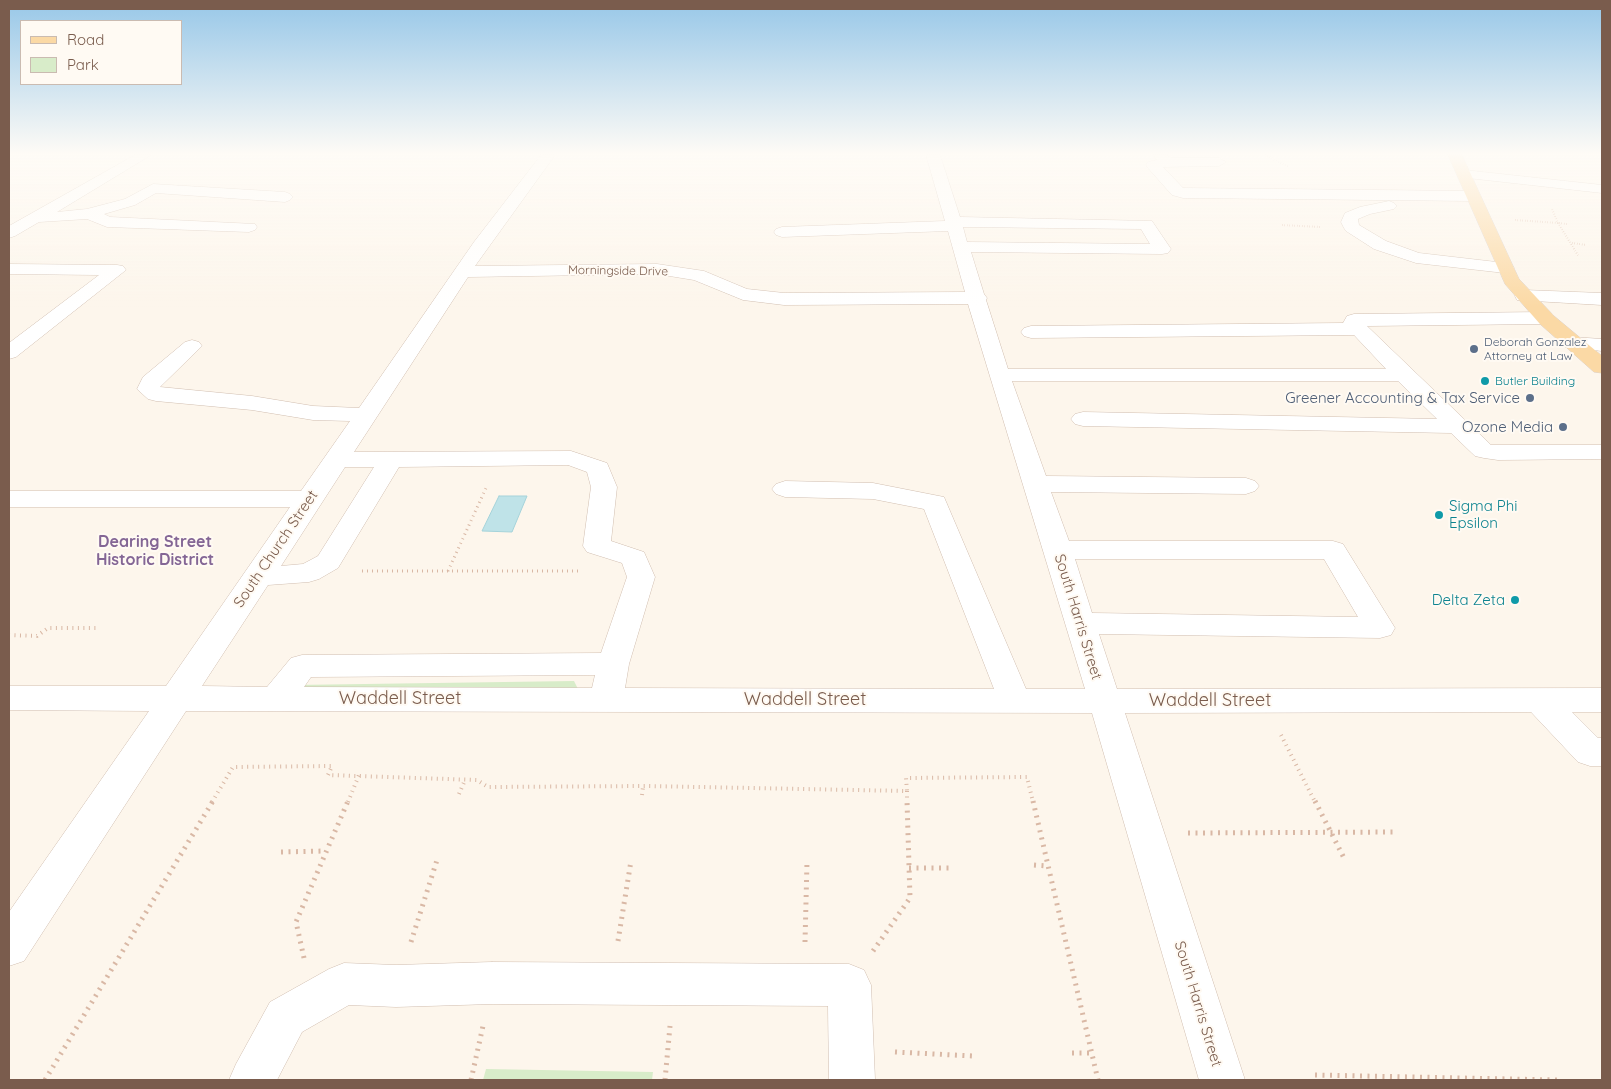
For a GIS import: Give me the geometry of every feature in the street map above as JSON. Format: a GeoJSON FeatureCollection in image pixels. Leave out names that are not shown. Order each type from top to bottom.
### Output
{"type":"FeatureCollection","features":[{"type":"Feature","properties":{"kind":"main road"},"geometry":{"type":"LineString","coordinates":[[1477,206],[1505,268],[1524,296],[1572,343],[1602,368]]}},
{"type":"Feature","properties":{"kind":"street"},"geometry":{"type":"LineString","coordinates":[[9,233],[55,206]]}},
{"type":"Feature","properties":{"kind":"street"},"geometry":{"type":"LineString","coordinates":[[34,218],[88,214],[117,206]]}},
{"type":"Feature","properties":{"kind":"street","name":"South Church Street"},"geometry":{"type":"LineString","coordinates":[[9,947],[463,272],[511,206]]}},
{"type":"Feature","properties":{"kind":"street","name":"South Harris Street"},"geometry":{"type":"LineString","coordinates":[[949,206],[978,298],[999,374],[1058,550],[1103,702],[1222,1080]]}},
{"type":"Feature","properties":{"kind":"street"},"geometry":{"type":"LineString","coordinates":[[1403,206],[1366,210],[1351,216],[1349,222],[1352,228],[1380,245],[1416,258],[1505,268]]}},
{"type":"Feature","properties":{"kind":"street"},"geometry":{"type":"LineString","coordinates":[[88,214],[107,222],[249,227]]}},
{"type":"Feature","properties":{"kind":"street"},"geometry":{"type":"LineString","coordinates":[[782,232],[957,232],[1146,224],[1162,249],[957,232]]}},
{"type":"Feature","properties":{"kind":"street"},"geometry":{"type":"LineString","coordinates":[[9,269],[117,270],[9,353]]}},
{"type":"Feature","properties":{"kind":"street","name":"Morningside Drive"},"geometry":{"type":"LineString","coordinates":[[463,272],[657,269],[698,275],[743,294],[784,299],[978,298]]}},
{"type":"Feature","properties":{"kind":"street"},"geometry":{"type":"LineString","coordinates":[[1524,296],[1602,298]]}},
{"type":"Feature","properties":{"kind":"street"},"geometry":{"type":"LineString","coordinates":[[1545,318],[1354,320],[1356,326],[1404,375],[1484,451],[1498,453],[1602,452]]}},
{"type":"Feature","properties":{"kind":"street"},"geometry":{"type":"LineString","coordinates":[[1031,332],[1356,326]]}},
{"type":"Feature","properties":{"kind":"street"},"geometry":{"type":"LineString","coordinates":[[1572,343],[1602,345]]}},
{"type":"Feature","properties":{"kind":"street"},"geometry":{"type":"LineString","coordinates":[[192,346],[151,382],[148,389],[156,394],[252,404],[313,413],[367,415]]}},
{"type":"Feature","properties":{"kind":"street"},"geometry":{"type":"LineString","coordinates":[[999,374],[1404,375]]}},
{"type":"Feature","properties":{"kind":"street"},"geometry":{"type":"LineString","coordinates":[[1083,419],[1457,426]]}},
{"type":"Feature","properties":{"kind":"street"},"geometry":{"type":"LineString","coordinates":[[336,460],[571,458],[598,468],[604,487],[597,546],[634,558],[641,577],[613,664],[606,699]]}},
{"type":"Feature","properties":{"kind":"street"},"geometry":{"type":"LineString","coordinates":[[259,576],[309,573],[328,562],[391,459]]}},
{"type":"Feature","properties":{"kind":"street"},"geometry":{"type":"LineString","coordinates":[[1035,484],[1246,486]]}},
{"type":"Feature","properties":{"kind":"street"},"geometry":{"type":"LineString","coordinates":[[785,489],[873,491],[935,503],[1015,701]]}},
{"type":"Feature","properties":{"kind":"street"},"geometry":{"type":"LineString","coordinates":[[9,499],[310,499]]}},
{"type":"Feature","properties":{"kind":"street"},"geometry":{"type":"LineString","coordinates":[[1058,550],[1333,550],[1380,628],[1079,623]]}},
{"type":"Feature","properties":{"kind":"street"},"geometry":{"type":"LineString","coordinates":[[276,699],[302,666],[613,664]]}},
{"type":"Feature","properties":{"kind":"street","name":"Waddell Street"},"geometry":{"type":"LineString","coordinates":[[9,698],[1103,702],[1602,700]]}},
{"type":"Feature","properties":{"kind":"street"},"geometry":{"type":"LineString","coordinates":[[1539,700],[1590,752],[1602,752]]}},
{"type":"Feature","properties":{"kind":"street"},"geometry":{"type":"LineString","coordinates":[[252,1080],[286,1017],[344,984],[396,986],[492,984],[849,985],[852,1065]]}},
{"type":"Feature","properties":{"kind":"path"},"geometry":{"type":"LineString","coordinates":[[1551,206],[1558,223],[1579,257]]}},
{"type":"Feature","properties":{"kind":"path"},"geometry":{"type":"LineString","coordinates":[[1507,219],[1567,224]]}},
{"type":"Feature","properties":{"kind":"path"},"geometry":{"type":"LineString","coordinates":[[1282,225],[1352,228]]}},
{"type":"Feature","properties":{"kind":"path"},"geometry":{"type":"LineString","coordinates":[[1571,243],[1586,245]]}},
{"type":"Feature","properties":{"kind":"path"},"geometry":{"type":"LineString","coordinates":[[448,571],[494,472],[524,459]]}},
{"type":"Feature","properties":{"kind":"path"},"geometry":{"type":"LineString","coordinates":[[316,569],[333,571],[586,571],[597,546]]}},
{"type":"Feature","properties":{"kind":"path"},"geometry":{"type":"LineString","coordinates":[[9,635],[37,636],[48,628],[97,628]]}},
{"type":"Feature","properties":{"kind":"path"},"geometry":{"type":"LineString","coordinates":[[1264,701],[1344,858]]}},
{"type":"Feature","properties":{"kind":"path"},"geometry":{"type":"LineString","coordinates":[[45,1080],[233,767],[332,766],[328,774],[477,780],[488,787],[907,791]]}},
{"type":"Feature","properties":{"kind":"path"},"geometry":{"type":"LineString","coordinates":[[314,1001],[296,922],[359,775]]}},
{"type":"Feature","properties":{"kind":"path"},"geometry":{"type":"LineString","coordinates":[[849,985],[910,898],[906,778],[1026,776],[1098,1080]]}},
{"type":"Feature","properties":{"kind":"path"},"geometry":{"type":"LineString","coordinates":[[459,794],[465,780]]}},
{"type":"Feature","properties":{"kind":"path"},"geometry":{"type":"LineString","coordinates":[[642,795],[643,787]]}},
{"type":"Feature","properties":{"kind":"path"},"geometry":{"type":"LineString","coordinates":[[810,789],[810,796]]}},
{"type":"Feature","properties":{"kind":"path"},"geometry":{"type":"LineString","coordinates":[[1144,834],[1330,831],[1396,832]]}},
{"type":"Feature","properties":{"kind":"path"},"geometry":{"type":"LineString","coordinates":[[281,852],[325,851]]}},
{"type":"Feature","properties":{"kind":"path"},"geometry":{"type":"LineString","coordinates":[[396,986],[437,860]]}},
{"type":"Feature","properties":{"kind":"path"},"geometry":{"type":"LineString","coordinates":[[610,984],[631,861]]}},
{"type":"Feature","properties":{"kind":"path"},"geometry":{"type":"LineString","coordinates":[[805,984],[807,862]]}},
{"type":"Feature","properties":{"kind":"path"},"geometry":{"type":"LineString","coordinates":[[1034,865],[1048,866]]}},
{"type":"Feature","properties":{"kind":"path"},"geometry":{"type":"LineString","coordinates":[[909,868],[951,868]]}},
{"type":"Feature","properties":{"kind":"path"},"geometry":{"type":"LineString","coordinates":[[471,1080],[492,984]]}},
{"type":"Feature","properties":{"kind":"path"},"geometry":{"type":"LineString","coordinates":[[665,1080],[675,984]]}},
{"type":"Feature","properties":{"kind":"path"},"geometry":{"type":"LineString","coordinates":[[1072,1053],[1092,1053]]}},
{"type":"Feature","properties":{"kind":"path"},"geometry":{"type":"LineString","coordinates":[[852,1065],[974,1056]]}},
{"type":"Feature","properties":{"kind":"path"},"geometry":{"type":"LineString","coordinates":[[1315,1075],[1557,1080]]}},
{"type":"Feature","properties":{"kind":"green space"},"geometry":{"type":"Polygon","coordinates":[[[574,681],[578,689],[288,691],[295,685],[574,681]]]}},
{"type":"Feature","properties":{"kind":"green space"},"geometry":{"type":"Polygon","coordinates":[[[486,1069],[653,1072],[652,1080],[483,1080],[486,1069]]]}},
{"type":"Feature","properties":{"kind":"water"},"geometry":{"type":"Polygon","coordinates":[[[499,496],[527,496],[512,532],[482,531],[499,496]]]}},
{"type":"Feature","properties":{"kind":"place","name":"Deborah Gonzalez Attorney at Law"},"geometry":{"type":"Point","coordinates":[1474,349]}},
{"type":"Feature","properties":{"kind":"place","name":"Butler Building"},"geometry":{"type":"Point","coordinates":[1485,381]}},
{"type":"Feature","properties":{"kind":"place","name":"Greener Accounting & Tax Service"},"geometry":{"type":"Point","coordinates":[1530,398]}},
{"type":"Feature","properties":{"kind":"place","name":"Ozone Media"},"geometry":{"type":"Point","coordinates":[1563,427]}},
{"type":"Feature","properties":{"kind":"place","name":"Sigma Phi Epsilon"},"geometry":{"type":"Point","coordinates":[1439,515]}},
{"type":"Feature","properties":{"kind":"place","name":"Delta Zeta"},"geometry":{"type":"Point","coordinates":[1515,600]}},
{"type":"Feature","properties":{"kind":"district","name":"Dearing Street Historic District"},"geometry":{"type":"Point","coordinates":[155,551]}}]}
